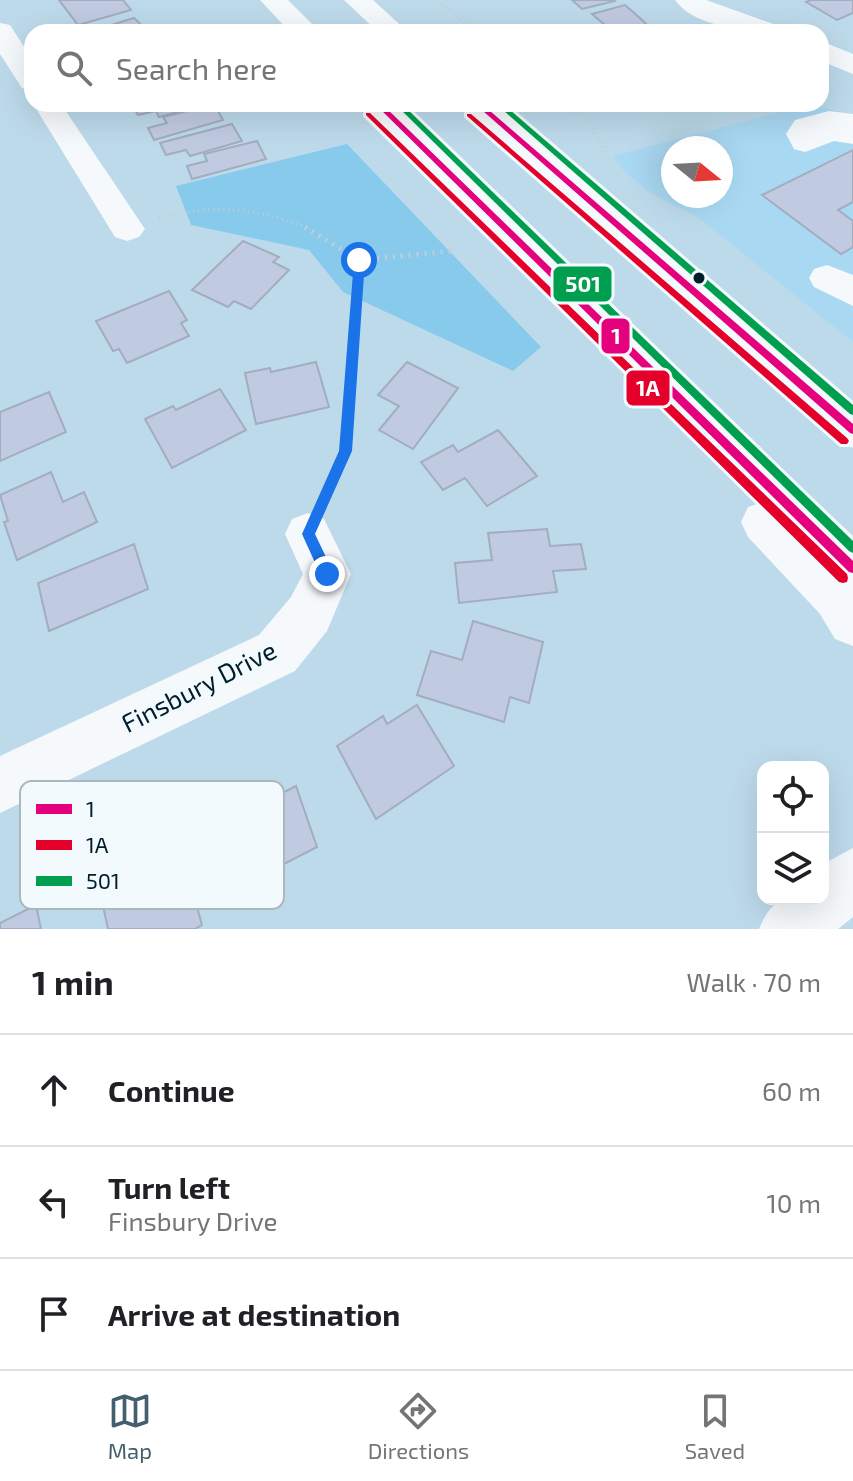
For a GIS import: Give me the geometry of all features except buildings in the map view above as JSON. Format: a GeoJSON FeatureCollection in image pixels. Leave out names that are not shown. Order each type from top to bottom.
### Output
{"type":"FeatureCollection","features":[{"type":"Feature","properties":{"kind":"main road"},"geometry":{"type":"LineString","coordinates":[[273,0],[298,24]]}},
{"type":"Feature","properties":{"kind":"main road"},"geometry":{"type":"LineString","coordinates":[[357,0],[385,24]]}},
{"type":"Feature","properties":{"kind":"main road"},"geometry":{"type":"LineString","coordinates":[[688,0],[700,8],[746,24]]}},
{"type":"Feature","properties":{"kind":"main road"},"geometry":{"type":"LineString","coordinates":[[0,31],[24,69]]}},
{"type":"Feature","properties":{"kind":"main road"},"geometry":{"type":"LineString","coordinates":[[829,54],[853,65]]}},
{"type":"Feature","properties":{"kind":"main road"},"geometry":{"type":"LineString","coordinates":[[51,112],[127,229]]}},
{"type":"Feature","properties":{"kind":"main road"},"geometry":{"type":"LineString","coordinates":[[386,112],[853,568]]}},
{"type":"Feature","properties":{"kind":"main road"},"geometry":{"type":"LineString","coordinates":[[487,112],[853,430]]}},
{"type":"Feature","properties":{"kind":"main road"},"geometry":{"type":"LineString","coordinates":[[853,123],[829,120],[806,127],[802,134],[805,142],[830,131],[853,134]]}},
{"type":"Feature","properties":{"kind":"main road"},"geometry":{"type":"LineString","coordinates":[[601,323],[601,359],[795,553],[837,598],[853,622]]}},
{"type":"Feature","properties":{"kind":"main road"},"geometry":{"type":"LineString","coordinates":[[814,397],[838,406],[853,418]]}},
{"type":"Feature","properties":{"kind":"main road","name":"Finsbury Drive"},"geometry":{"type":"LineString","coordinates":[[0,785],[277,653],[309,614],[327,574],[308,534]]}},
{"type":"Feature","properties":{"kind":"main road"},"geometry":{"type":"LineString","coordinates":[[790,929],[853,878]]}},
{"type":"Feature","properties":{"kind":"main road"},"geometry":{"type":"LineString","coordinates":[[826,929],[853,909]]}},
{"type":"Feature","properties":{"kind":"path"},"geometry":{"type":"LineString","coordinates":[[437,0],[467,24]]}},
{"type":"Feature","properties":{"kind":"path"},"geometry":{"type":"LineString","coordinates":[[577,112],[592,126],[614,168]]}},
{"type":"Feature","properties":{"kind":"path"},"geometry":{"type":"LineString","coordinates":[[127,229],[175,213],[227,207],[257,210],[300,223],[336,242],[359,260],[452,251]]}},
{"type":"Feature","properties":{"kind":"path"},"geometry":{"type":"LineString","coordinates":[[308,534],[345,451],[359,260]]}},
{"type":"Feature","properties":{"kind":"shaded area"},"geometry":{"type":"Polygon","coordinates":[[[829,109],[853,116],[853,342],[699,218],[680,208],[733,208],[733,136],[690,136],[781,112],[829,112],[829,109]]]}},
{"type":"Feature","properties":{"kind":"shaded area"},"geometry":{"type":"Polygon","coordinates":[[[661,143],[661,198],[624,171],[613,156],[661,143]]]}},
{"type":"Feature","properties":{"kind":"shaded area"},"geometry":{"type":"Polygon","coordinates":[[[347,144],[541,347],[513,371],[343,292],[309,250],[191,225],[176,186],[347,144]]]}},
{"type":"Feature","properties":{"kind":"transit line","name":"1"},"geometry":{"type":"LineString","coordinates":[[386,112],[853,568]]}},
{"type":"Feature","properties":{"kind":"transit line","name":"501"},"geometry":{"type":"LineString","coordinates":[[406,112],[853,548]]}},
{"type":"Feature","properties":{"kind":"transit line","name":"1"},"geometry":{"type":"LineString","coordinates":[[487,112],[853,430]]}},
{"type":"Feature","properties":{"kind":"transit line","name":"501"},"geometry":{"type":"LineString","coordinates":[[508,112],[853,411]]}},
{"type":"Feature","properties":{"kind":"transit line","name":"1A"},"geometry":{"type":"LineString","coordinates":[[368,114],[843,578]]}},
{"type":"Feature","properties":{"kind":"transit line","name":"1A"},"geometry":{"type":"LineString","coordinates":[[469,115],[844,441]]}},
{"type":"Feature","properties":{"kind":"route"},"geometry":{"type":"LineString","coordinates":[[327,574],[308,534],[345,451],[359,260]]}}]}
